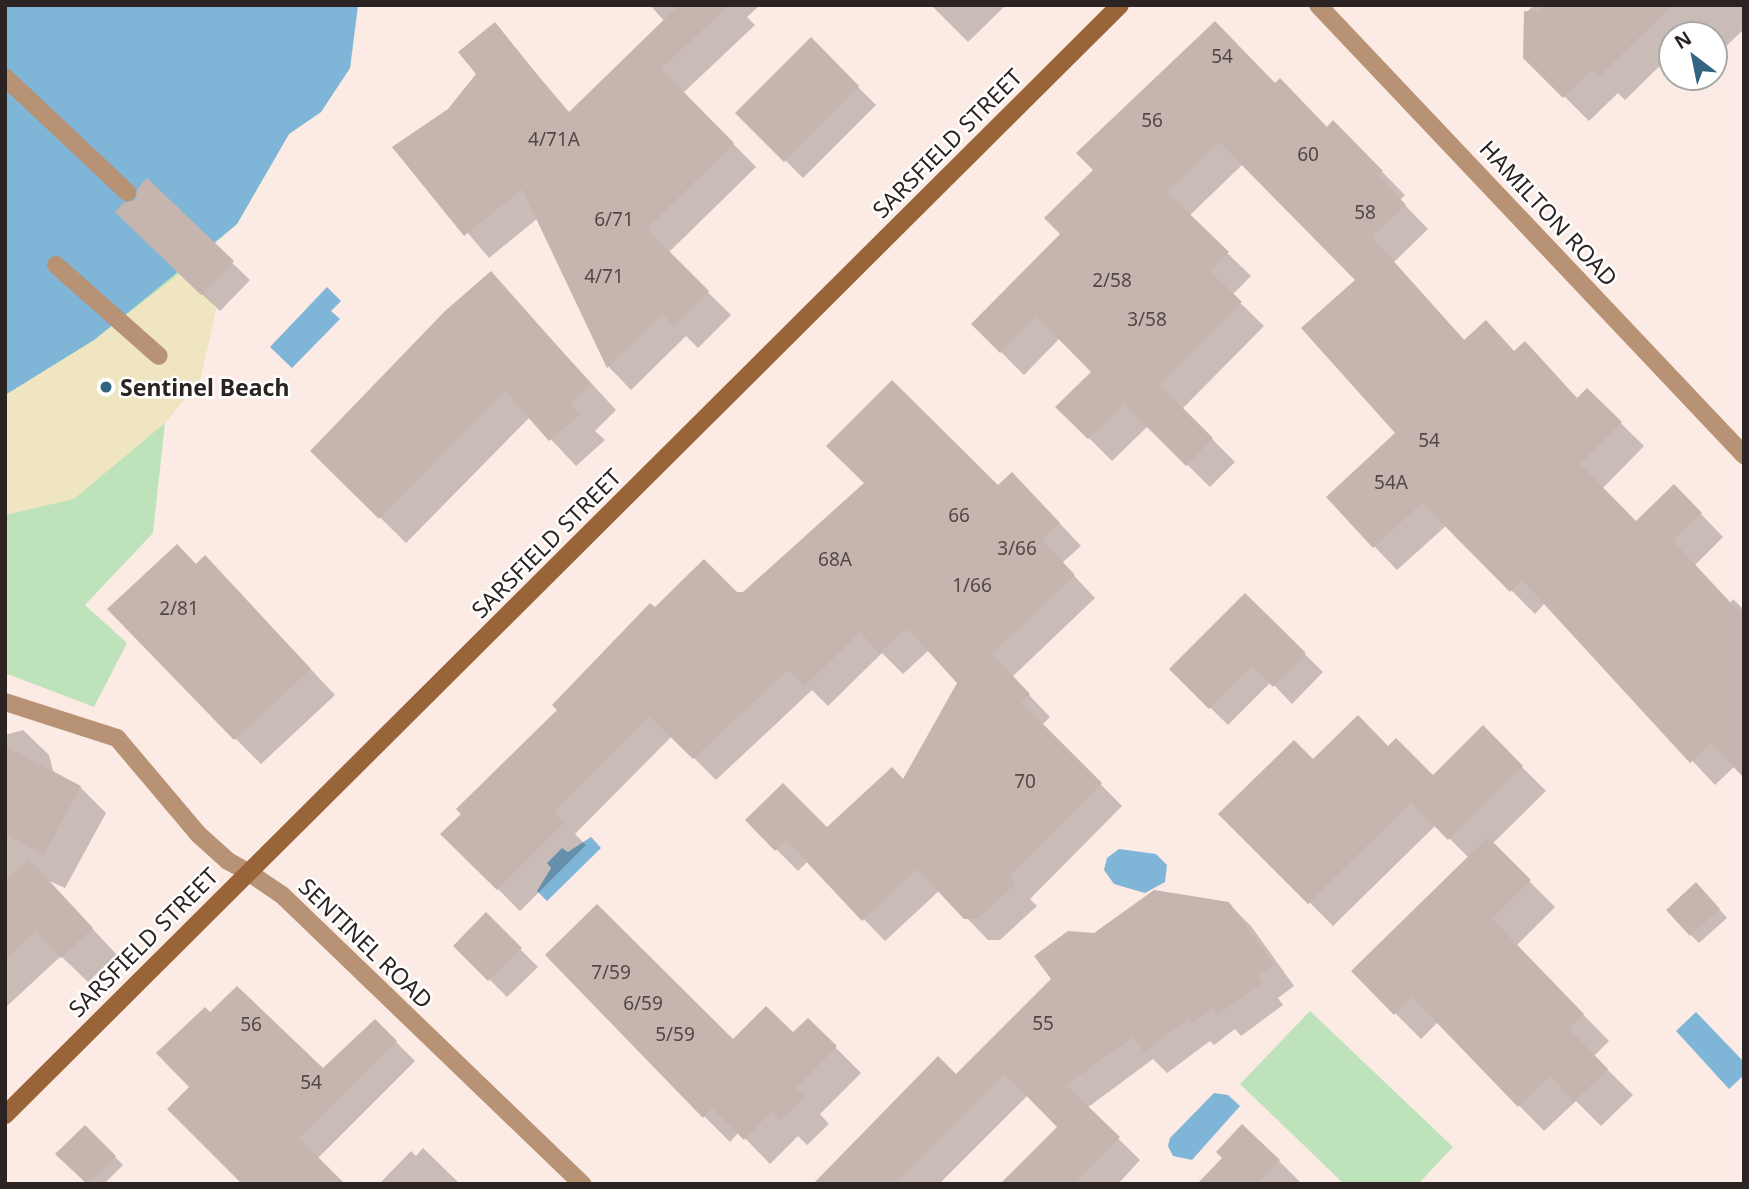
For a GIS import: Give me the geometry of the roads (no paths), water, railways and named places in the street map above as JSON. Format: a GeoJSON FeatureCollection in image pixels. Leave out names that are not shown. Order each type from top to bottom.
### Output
{"type":"FeatureCollection","features":[{"type":"Feature","properties":{"kind":"street","name":"SARSFIELD STREET"},"geometry":{"type":"LineString","coordinates":[[5,1115],[1120,5]]}},
{"type":"Feature","properties":{"kind":"street","name":"HAMILTON ROAD"},"geometry":{"type":"LineString","coordinates":[[1318,5],[1744,455]]}},
{"type":"Feature","properties":{"kind":"street"},"geometry":{"type":"LineString","coordinates":[[5,78],[127,192]]}},
{"type":"Feature","properties":{"kind":"street"},"geometry":{"type":"LineString","coordinates":[[56,265],[159,356]]}},
{"type":"Feature","properties":{"kind":"street","name":"SENTINEL ROAD"},"geometry":{"type":"LineString","coordinates":[[5,702],[117,738],[198,834],[228,861],[282,895],[582,1184]]}},
{"type":"Feature","properties":{"kind":"water"},"geometry":{"type":"Polygon","coordinates":[[[5,5],[358,5],[350,68],[321,112],[289,134],[237,224],[94,340],[5,395],[5,5]]]}},
{"type":"Feature","properties":{"kind":"water"},"geometry":{"type":"Polygon","coordinates":[[[327,287],[341,301],[331,311],[340,319],[292,368],[270,347],[327,287]]]}},
{"type":"Feature","properties":{"kind":"water"},"geometry":{"type":"Polygon","coordinates":[[[591,837],[601,848],[547,901],[537,891],[551,868],[547,863],[562,848],[568,852],[591,837]]]}},
{"type":"Feature","properties":{"kind":"water"},"geometry":{"type":"Polygon","coordinates":[[[1119,849],[1156,854],[1167,865],[1165,882],[1145,893],[1114,884],[1104,870],[1107,858],[1119,849]]]}},
{"type":"Feature","properties":{"kind":"water"},"geometry":{"type":"Polygon","coordinates":[[[1696,1012],[1744,1062],[1744,1075],[1729,1089],[1676,1031],[1696,1012]]]}},
{"type":"Feature","properties":{"kind":"water"},"geometry":{"type":"Polygon","coordinates":[[[1214,1093],[1228,1095],[1240,1106],[1192,1160],[1173,1156],[1168,1146],[1170,1138],[1214,1093]]]}},
{"type":"Feature","properties":{"kind":"place","name":"Sentinel Beach"},"geometry":{"type":"Point","coordinates":[106,387]}}]}
